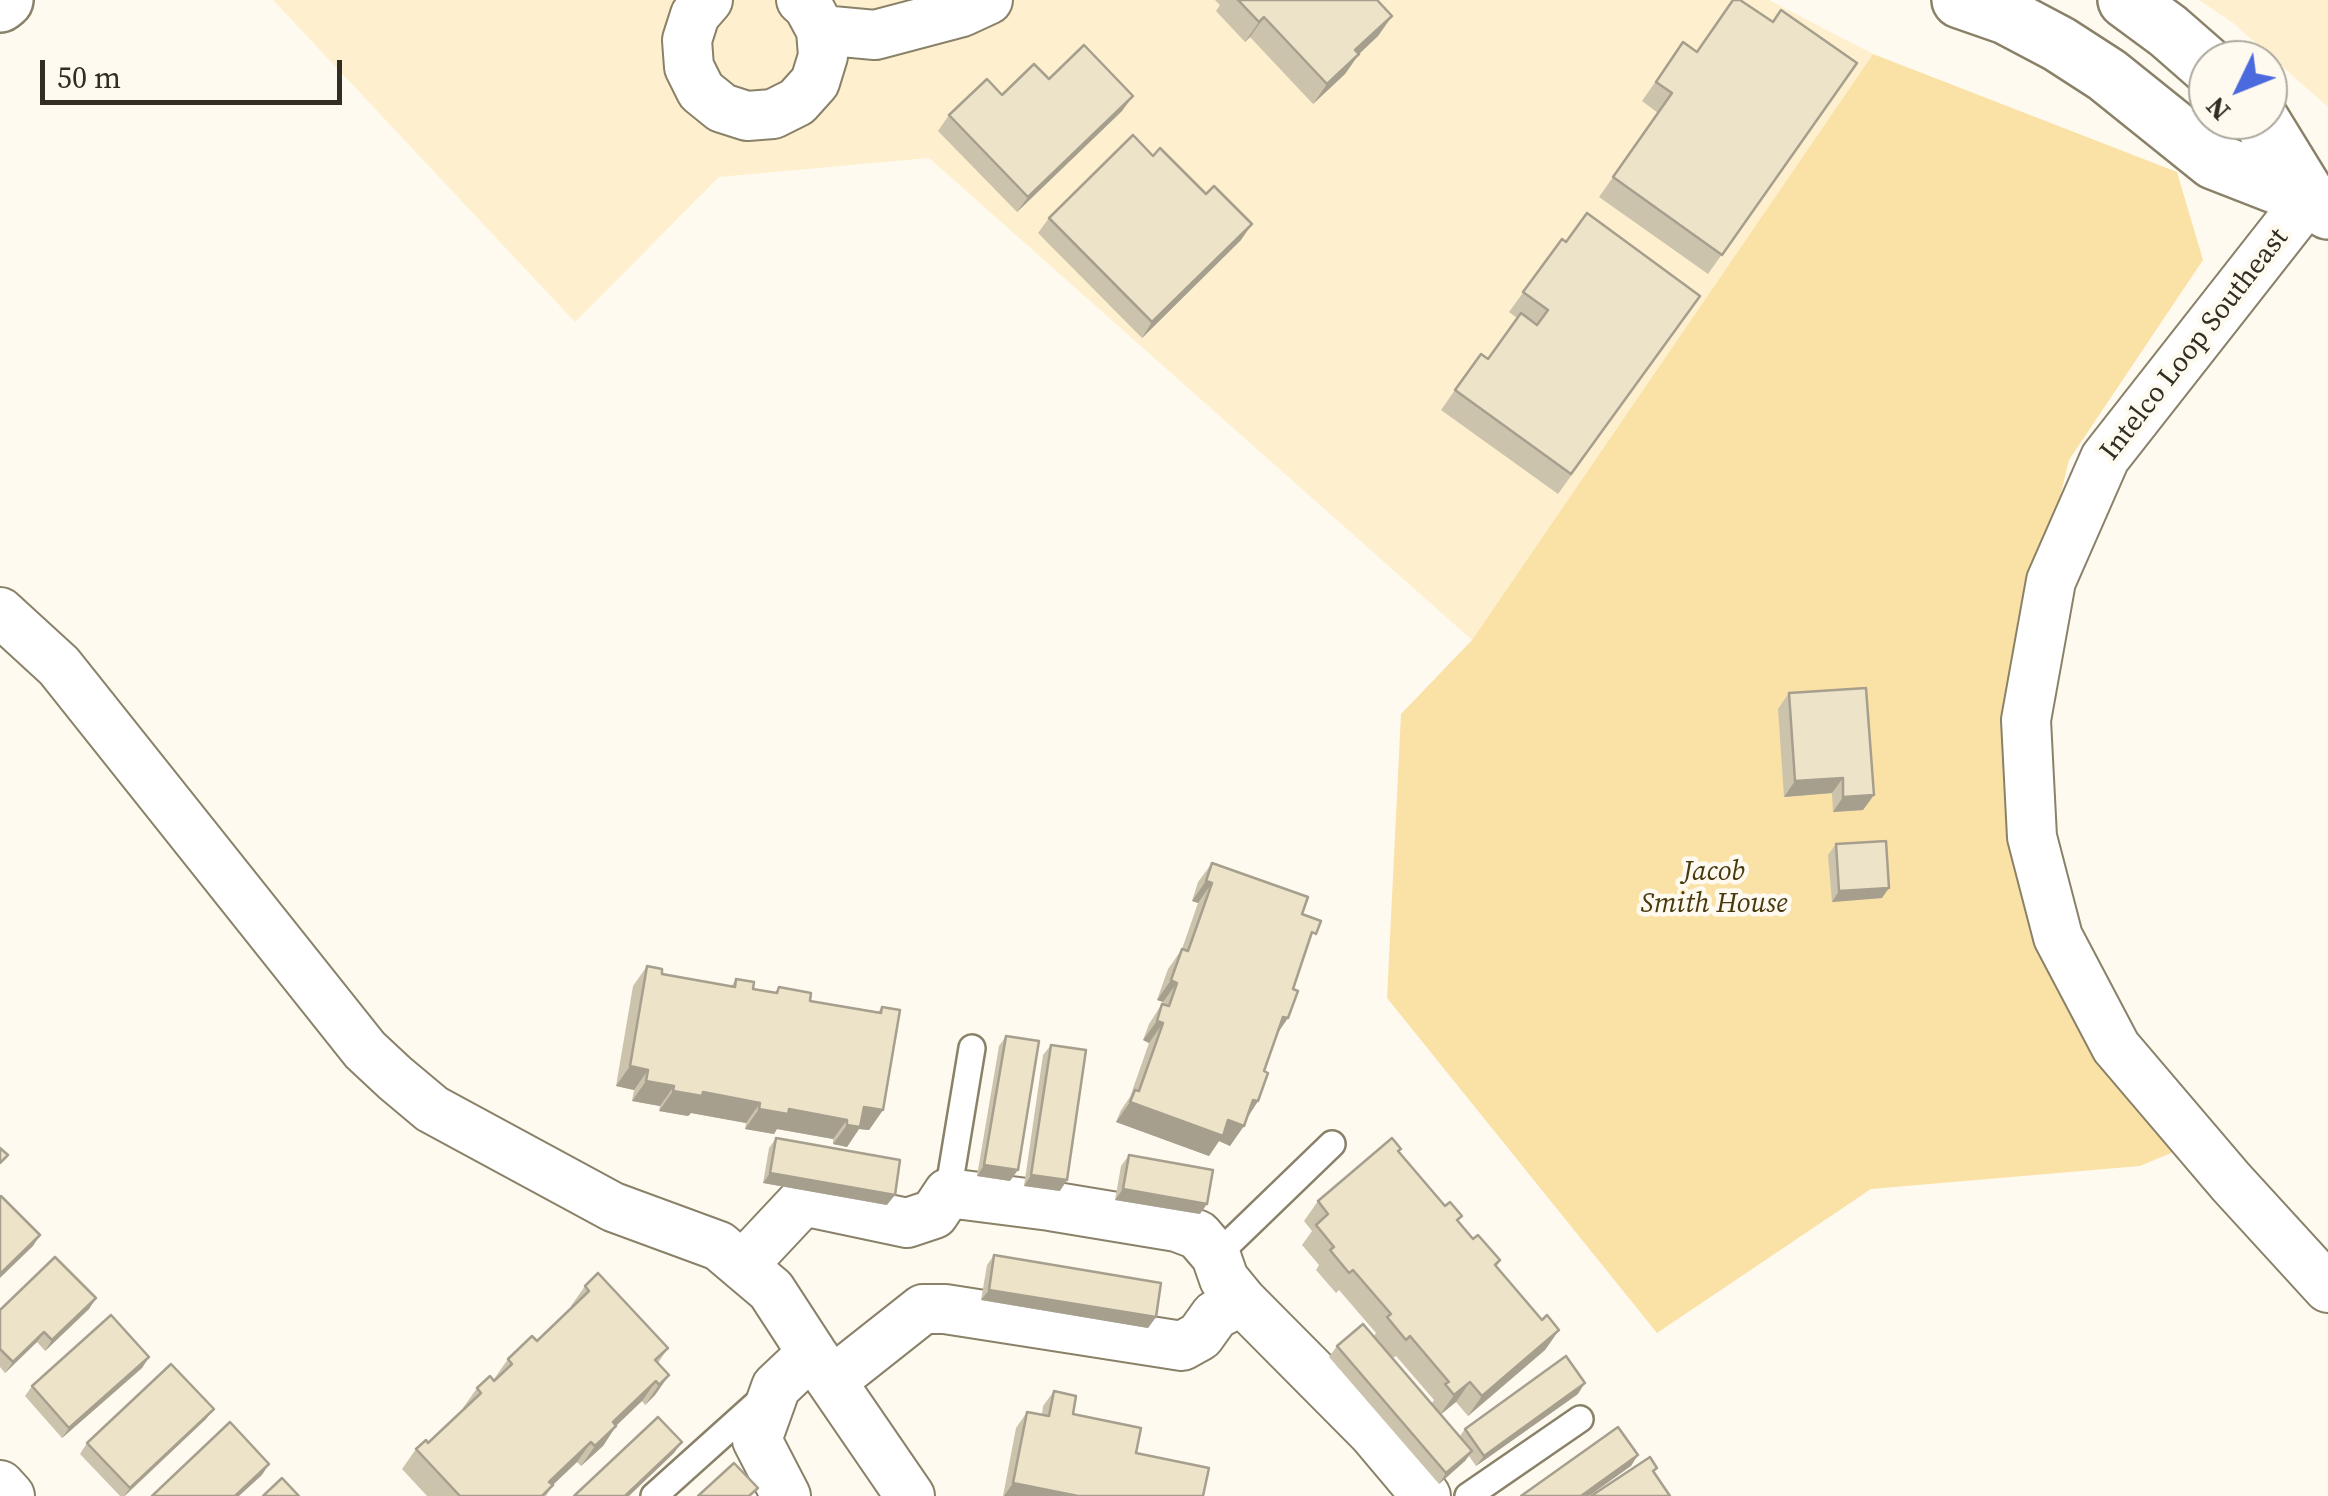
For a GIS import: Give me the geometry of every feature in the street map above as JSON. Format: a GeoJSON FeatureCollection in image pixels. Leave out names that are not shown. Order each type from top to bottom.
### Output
{"type":"FeatureCollection","features":[{"type":"Feature","properties":{"kind":"street"},"geometry":{"type":"LineString","coordinates":[[708,0],[695,15],[687,40],[689,67],[701,90],[722,108],[747,116],[774,114],[797,102],[814,82],[823,56],[811,15]]}},
{"type":"Feature","properties":{"kind":"street"},"geometry":{"type":"LineString","coordinates":[[811,15],[875,35],[962,12],[988,0]]}},
{"type":"Feature","properties":{"kind":"street"},"geometry":{"type":"LineString","coordinates":[[1960,0],[2006,16],[2058,44],[2107,75],[2214,160],[2322,195]]}},
{"type":"Feature","properties":{"kind":"street"},"geometry":{"type":"LineString","coordinates":[[2126,0],[2188,48]]}},
{"type":"Feature","properties":{"kind":"street"},"geometry":{"type":"LineString","coordinates":[[2277,140],[2322,195]]}},
{"type":"Feature","properties":{"kind":"street","name":"Intelco Loop Southeast"},"geometry":{"type":"LineString","coordinates":[[2322,195],[2104,458],[2051,581],[2026,720],[2032,837],[2058,937],[2116,1047],[2328,1288]]}},
{"type":"Feature","properties":{"kind":"street"},"geometry":{"type":"LineString","coordinates":[[0,612],[59,666],[366,1050],[432,1110],[613,1207],[719,1246],[771,1290],[910,1496]]}},
{"type":"Feature","properties":{"kind":"street"},"geometry":{"type":"LineString","coordinates":[[743,1266],[803,1201],[907,1223],[934,1214],[948,1193],[1177,1227],[1198,1235],[1216,1256],[1224,1279],[1242,1302],[1373,1433],[1426,1496]]}},
{"type":"Feature","properties":{"kind":"street"},"geometry":{"type":"LineString","coordinates":[[786,1496],[757,1440],[776,1387],[822,1367],[923,1308],[1182,1346],[1200,1336],[1215,1315],[1242,1302]]}},
{"type":"Feature","properties":{"kind":"street"},"geometry":{"type":"LineString","coordinates":[[0,1486],[10,1496]]}},
{"type":"Feature","properties":{"kind":"lane"},"geometry":{"type":"LineString","coordinates":[[948,1193],[972,1048]]}},
{"type":"Feature","properties":{"kind":"lane"},"geometry":{"type":"LineString","coordinates":[[1216,1256],[1332,1144]]}},
{"type":"Feature","properties":{"kind":"lane"},"geometry":{"type":"LineString","coordinates":[[654,1496],[776,1387]]}},
{"type":"Feature","properties":{"kind":"lane"},"geometry":{"type":"LineString","coordinates":[[1468,1496],[1580,1418]]}},
{"type":"Feature","properties":{"kind":"shaded area"},"geometry":{"type":"Polygon","coordinates":[[[273,0],[1769,0],[1873,54],[1472,640],[929,158],[719,177],[575,322],[273,0]]]}},
{"type":"Feature","properties":{"kind":"shaded area"},"geometry":{"type":"Polygon","coordinates":[[[2199,0],[2328,0],[2328,107],[2288,72],[2288,40],[2252,40],[2199,0]]]}},
{"type":"Feature","properties":{"kind":"green space","name":"Jacob Smith House"},"geometry":{"type":"Polygon","coordinates":[[[1873,54],[2177,172],[2203,260],[2069,460],[2033,608],[2058,937],[2197,1142],[2140,1166],[1871,1189],[1657,1333],[1387,998],[1401,714],[1472,640],[1873,54]]]}},
{"type":"Feature","properties":{"kind":"building"},"geometry":{"type":"Polygon","coordinates":[[[1238,0],[1377,0],[1392,16],[1355,50],[1359,54],[1327,84],[1264,17],[1259,22],[1238,0]]]}},
{"type":"Feature","properties":{"kind":"building"},"geometry":{"type":"Polygon","coordinates":[[[1733,0],[1740,0],[1773,22],[1781,10],[1857,63],[1722,255],[1613,177],[1672,93],[1656,82],[1683,42],[1697,52],[1733,0]]]}},
{"type":"Feature","properties":{"kind":"building"},"geometry":{"type":"Polygon","coordinates":[[[1084,45],[1133,96],[1028,197],[949,115],[987,79],[1002,95],[1034,64],[1049,79],[1084,45]]]}},
{"type":"Feature","properties":{"kind":"building"},"geometry":{"type":"Polygon","coordinates":[[[1133,135],[1153,156],[1160,148],[1206,194],[1214,186],[1252,224],[1152,322],[1049,218],[1133,135]]]}},
{"type":"Feature","properties":{"kind":"building"},"geometry":{"type":"Polygon","coordinates":[[[1587,213],[1700,296],[1571,474],[1455,390],[1481,354],[1488,359],[1521,313],[1537,325],[1548,310],[1523,292],[1562,239],[1566,242],[1587,213]]]}},
{"type":"Feature","properties":{"kind":"building","name":"Jacob Smith House"},"geometry":{"type":"Polygon","coordinates":[[[1866,688],[1874,795],[1843,797],[1843,778],[1795,781],[1789,693],[1866,688]]]}},
{"type":"Feature","properties":{"kind":"building"},"geometry":{"type":"Polygon","coordinates":[[[1886,841],[1889,888],[1839,891],[1836,844],[1886,841]]]}},
{"type":"Feature","properties":{"kind":"building"},"geometry":{"type":"Polygon","coordinates":[[[1212,863],[1308,897],[1302,914],[1321,921],[1316,934],[1312,932],[1293,989],[1298,991],[1288,1018],[1283,1017],[1258,1101],[1253,1100],[1244,1126],[1228,1120],[1223,1136],[1130,1102],[1135,1090],[1139,1091],[1163,1023],[1157,1021],[1162,1004],[1169,1006],[1177,983],[1171,980],[1182,949],[1188,951],[1212,883],[1206,881],[1212,863]]]}},
{"type":"Feature","properties":{"kind":"building"},"geometry":{"type":"Polygon","coordinates":[[[647,966],[662,969],[662,974],[735,987],[736,979],[754,982],[753,989],[777,993],[779,987],[811,993],[810,1001],[881,1013],[882,1007],[900,1010],[883,1110],[864,1107],[860,1127],[847,1125],[847,1120],[789,1109],[788,1114],[759,1109],[760,1103],[703,1092],[702,1096],[673,1091],[674,1086],[646,1081],[648,1070],[630,1066],[647,966]]]}},
{"type":"Feature","properties":{"kind":"building"},"geometry":{"type":"Polygon","coordinates":[[[1006,1036],[1039,1041],[1018,1170],[984,1165],[1006,1036]]]}},
{"type":"Feature","properties":{"kind":"building"},"geometry":{"type":"Polygon","coordinates":[[[1051,1045],[1086,1050],[1067,1180],[1031,1175],[1051,1045]]]}},
{"type":"Feature","properties":{"kind":"building"},"geometry":{"type":"Polygon","coordinates":[[[776,1138],[900,1160],[895,1195],[770,1173],[776,1138]]]}},
{"type":"Feature","properties":{"kind":"building"},"geometry":{"type":"Polygon","coordinates":[[[1392,1138],[1401,1149],[1398,1151],[1445,1206],[1450,1202],[1462,1216],[1457,1220],[1473,1239],[1478,1235],[1500,1260],[1495,1265],[1542,1320],[1547,1315],[1559,1330],[1482,1396],[1470,1382],[1454,1395],[1445,1384],[1449,1382],[1410,1336],[1406,1340],[1387,1317],[1391,1314],[1330,1250],[1334,1247],[1316,1225],[1328,1214],[1318,1201],[1392,1138]]]}},
{"type":"Feature","properties":{"kind":"building"},"geometry":{"type":"Polygon","coordinates":[[[1129,1155],[1213,1170],[1207,1204],[1123,1189],[1129,1155]]]}},
{"type":"Feature","properties":{"kind":"building"},"geometry":{"type":"Polygon","coordinates":[[[0,1197],[40,1235],[0,1274],[0,1197]]]}},
{"type":"Feature","properties":{"kind":"building"},"geometry":{"type":"Polygon","coordinates":[[[994,1255],[1161,1283],[1156,1317],[989,1290],[994,1255]]]}},
{"type":"Feature","properties":{"kind":"building"},"geometry":{"type":"Polygon","coordinates":[[[55,1257],[96,1298],[52,1340],[44,1332],[13,1362],[0,1349],[0,1310],[55,1257]]]}},
{"type":"Feature","properties":{"kind":"building"},"geometry":{"type":"Polygon","coordinates":[[[598,1273],[668,1348],[655,1360],[669,1375],[659,1385],[656,1381],[613,1422],[616,1426],[595,1446],[591,1442],[549,1482],[553,1485],[542,1496],[460,1496],[416,1449],[426,1440],[428,1443],[481,1393],[477,1388],[490,1376],[494,1381],[512,1364],[508,1359],[532,1336],[537,1341],[589,1291],[585,1286],[598,1273]]]}},
{"type":"Feature","properties":{"kind":"building"},"geometry":{"type":"Polygon","coordinates":[[[111,1315],[149,1357],[69,1428],[32,1386],[111,1315]]]}},
{"type":"Feature","properties":{"kind":"building"},"geometry":{"type":"Polygon","coordinates":[[[1363,1324],[1472,1451],[1446,1473],[1337,1346],[1363,1324]]]}},
{"type":"Feature","properties":{"kind":"building"},"geometry":{"type":"Polygon","coordinates":[[[1566,1356],[1585,1383],[1484,1456],[1465,1429],[1566,1356]]]}},
{"type":"Feature","properties":{"kind":"building"},"geometry":{"type":"Polygon","coordinates":[[[171,1364],[214,1409],[130,1488],[87,1443],[171,1364]]]}},
{"type":"Feature","properties":{"kind":"building"},"geometry":{"type":"Polygon","coordinates":[[[1054,1391],[1076,1396],[1073,1414],[1141,1428],[1136,1453],[1209,1468],[1203,1496],[1078,1496],[1013,1483],[1027,1412],[1049,1416],[1054,1391]]]}},
{"type":"Feature","properties":{"kind":"building"},"geometry":{"type":"Polygon","coordinates":[[[658,1417],[682,1442],[625,1496],[574,1496],[658,1417]]]}},
{"type":"Feature","properties":{"kind":"building"},"geometry":{"type":"Polygon","coordinates":[[[230,1422],[269,1464],[235,1496],[152,1496],[230,1422]]]}},
{"type":"Feature","properties":{"kind":"building"},"geometry":{"type":"Polygon","coordinates":[[[1618,1427],[1638,1455],[1581,1496],[1521,1496],[1618,1427]]]}},
{"type":"Feature","properties":{"kind":"building"},"geometry":{"type":"Polygon","coordinates":[[[1650,1457],[1657,1468],[1653,1471],[1670,1496],[1591,1496],[1650,1457]]]}},
{"type":"Feature","properties":{"kind":"building"},"geometry":{"type":"Polygon","coordinates":[[[734,1463],[758,1488],[749,1496],[698,1496],[734,1463]]]}},
{"type":"Feature","properties":{"kind":"building"},"geometry":{"type":"Polygon","coordinates":[[[282,1478],[299,1496],[263,1496],[282,1478]]]}}]}
